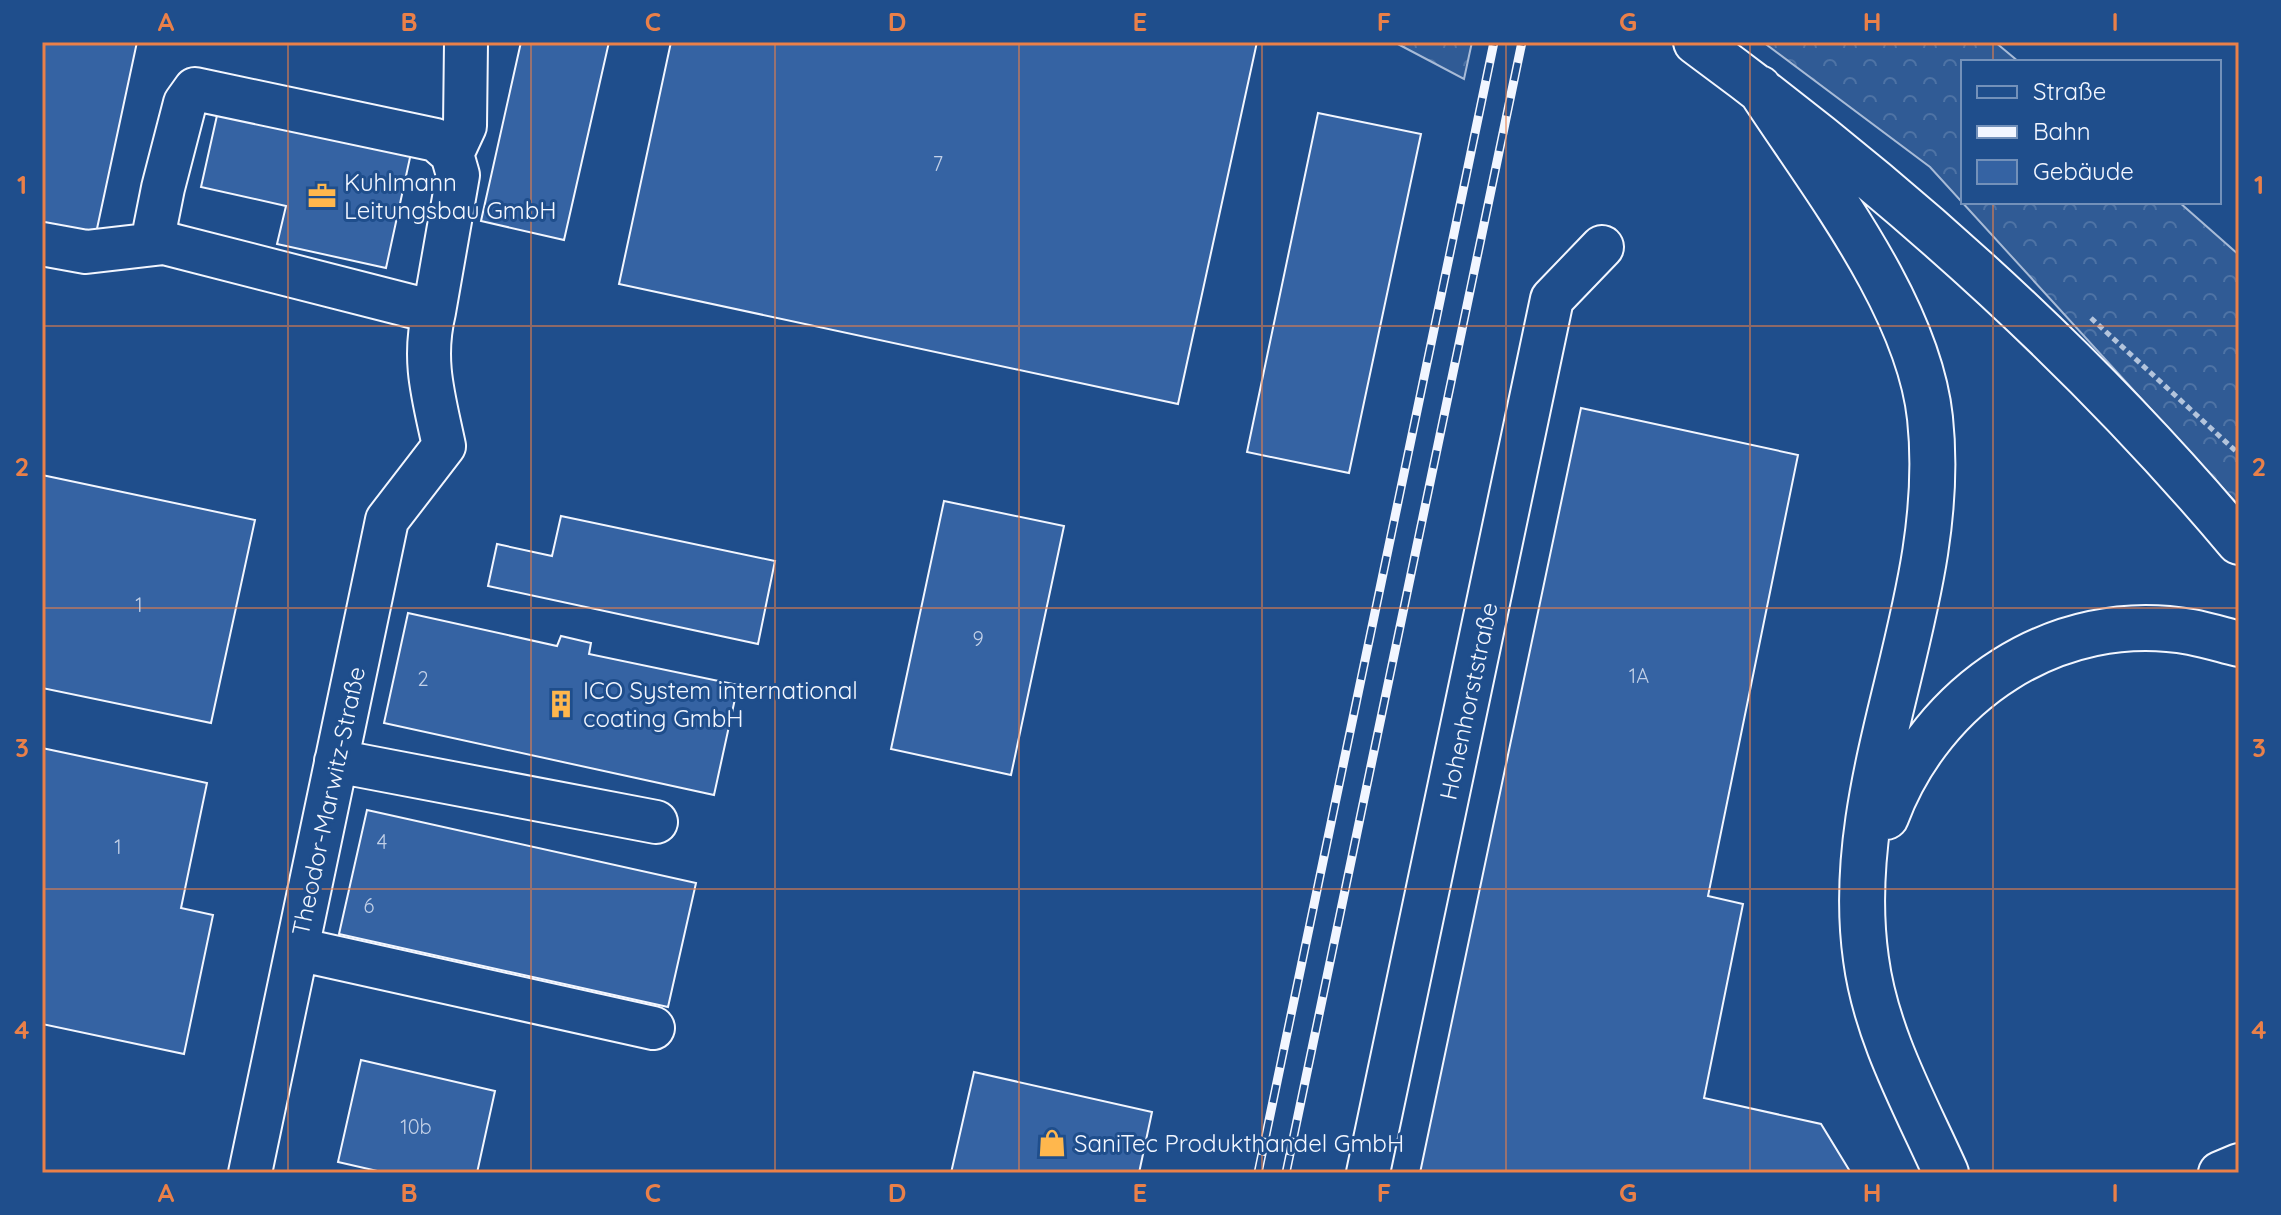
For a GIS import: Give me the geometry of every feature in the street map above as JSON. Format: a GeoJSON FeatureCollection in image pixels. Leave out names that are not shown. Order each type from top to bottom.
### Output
{"type":"FeatureCollection","features":[{"type":"Feature","properties":{"kind":"highway"},"geometry":{"type":"LineString","coordinates":[[1696,42],[1759,88],[1949,242],[2142,434],[2239,542]]}},
{"type":"Feature","properties":{"kind":"highway"},"geometry":{"type":"LineString","coordinates":[[1759,88],[1884,283],[1915,356],[1930,416],[1932,488],[1928,548],[1871,801],[1861,887],[1865,959],[1878,1022],[1946,1173]]}},
{"type":"Feature","properties":{"kind":"highway"},"geometry":{"type":"LineString","coordinates":[[1861,887],[1906,771],[1927,739],[1958,704],[1999,672],[2046,648],[2101,633],[2189,632],[2239,644]]}},
{"type":"Feature","properties":{"kind":"street"},"geometry":{"type":"LineString","coordinates":[[452,154],[465,126],[466,42]]}},
{"type":"Feature","properties":{"kind":"street"},"geometry":{"type":"LineString","coordinates":[[42,244],[86,252],[164,243],[434,312],[458,175],[452,154],[436,140],[195,89],[185,103],[163,188],[155,228],[164,243]]}},
{"type":"Feature","properties":{"kind":"street","name":"Hohenhorststraße"},"geometry":{"type":"LineString","coordinates":[[1368,1173],[1552,299],[1602,247]]}},
{"type":"Feature","properties":{"kind":"street","name":"Theodor-Marwitz-Straße"},"geometry":{"type":"LineString","coordinates":[[250,1173],[387,520],[444,446],[427,364],[434,312]]}},
{"type":"Feature","properties":{"kind":"street"},"geometry":{"type":"LineString","coordinates":[[336,761],[656,822]]}},
{"type":"Feature","properties":{"kind":"street"},"geometry":{"type":"LineString","coordinates":[[297,949],[653,1028]]}},
{"type":"Feature","properties":{"kind":"street"},"geometry":{"type":"LineString","coordinates":[[2220,1173],[2239,1165]]}},
{"type":"Feature","properties":{"kind":"green space"},"geometry":{"type":"Polygon","coordinates":[[[1394,42],[1472,42],[1464,79],[1394,42]]]}},
{"type":"Feature","properties":{"kind":"green space"},"geometry":{"type":"Polygon","coordinates":[[[1763,42],[1995,42],[2017,60],[1961,60],[1961,201],[1930,167],[1763,42]]]}},
{"type":"Feature","properties":{"kind":"green space"},"geometry":{"type":"Polygon","coordinates":[[[1964,204],[2181,204],[2239,255],[2239,506],[1964,204]]]}},
{"type":"Feature","properties":{"kind":"building"},"geometry":{"type":"Polygon","coordinates":[[[42,42],[137,42],[95,238],[42,227],[42,42]]]}},
{"type":"Feature","properties":{"kind":"building"},"geometry":{"type":"Polygon","coordinates":[[[521,42],[609,42],[564,240],[481,221],[521,42]]]}},
{"type":"Feature","properties":{"kind":"building"},"geometry":{"type":"Polygon","coordinates":[[[671,42],[1257,42],[1178,404],[619,284],[671,42]]]}},
{"type":"Feature","properties":{"kind":"building","name":"Kuhlmann Leitungsbau GmbH"},"geometry":{"type":"Polygon","coordinates":[[[218,111],[411,153],[386,268],[277,244],[286,206],[201,187],[218,111]]]}},
{"type":"Feature","properties":{"kind":"building"},"geometry":{"type":"Polygon","coordinates":[[[1318,113],[1421,134],[1349,473],[1247,452],[1318,113]]]}},
{"type":"Feature","properties":{"kind":"building"},"geometry":{"type":"Polygon","coordinates":[[[1581,408],[1798,455],[1708,896],[1743,904],[1704,1098],[1821,1124],[1851,1173],[1420,1173],[1581,408]]]}},
{"type":"Feature","properties":{"kind":"building"},"geometry":{"type":"Polygon","coordinates":[[[42,475],[255,520],[211,723],[42,688],[42,475]]]}},
{"type":"Feature","properties":{"kind":"building"},"geometry":{"type":"Polygon","coordinates":[[[944,501],[1064,526],[1011,775],[891,749],[944,501]]]}},
{"type":"Feature","properties":{"kind":"building"},"geometry":{"type":"Polygon","coordinates":[[[561,516],[775,561],[758,644],[488,586],[497,544],[552,556],[561,516]]]}},
{"type":"Feature","properties":{"kind":"building","name":"ICO System international coating GmbH"},"geometry":{"type":"Polygon","coordinates":[[[408,613],[557,646],[561,636],[591,643],[589,654],[738,685],[714,795],[384,723],[408,613]]]}},
{"type":"Feature","properties":{"kind":"building"},"geometry":{"type":"Polygon","coordinates":[[[42,748],[207,783],[181,908],[213,915],[184,1054],[42,1024],[42,748]]]}},
{"type":"Feature","properties":{"kind":"building"},"geometry":{"type":"Polygon","coordinates":[[[367,810],[696,883],[668,1007],[339,934],[367,810]]]}},
{"type":"Feature","properties":{"kind":"building"},"geometry":{"type":"Polygon","coordinates":[[[361,1060],[495,1091],[477,1173],[386,1173],[338,1162],[361,1060]]]}},
{"type":"Feature","properties":{"kind":"building","name":"SaniTec Produkthandel GmbH"},"geometry":{"type":"Polygon","coordinates":[[[974,1072],[1152,1112],[1139,1173],[951,1173],[974,1072]]]}},
{"type":"Feature","properties":{"kind":"railway"},"geometry":{"type":"LineString","coordinates":[[1258,1173],[1494,42]]}},
{"type":"Feature","properties":{"kind":"railway"},"geometry":{"type":"LineString","coordinates":[[1286,1173],[1522,42]]}},
{"type":"Feature","properties":{"kind":"place","name":"Kuhlmann Leitungsbau GmbH"},"geometry":{"type":"Point","coordinates":[322,196]}},
{"type":"Feature","properties":{"kind":"place","name":"ICO System international coating GmbH"},"geometry":{"type":"Point","coordinates":[561,704]}},
{"type":"Feature","properties":{"kind":"place","name":"SaniTec Produkthandel GmbH"},"geometry":{"type":"Point","coordinates":[1052,1143]}}]}
